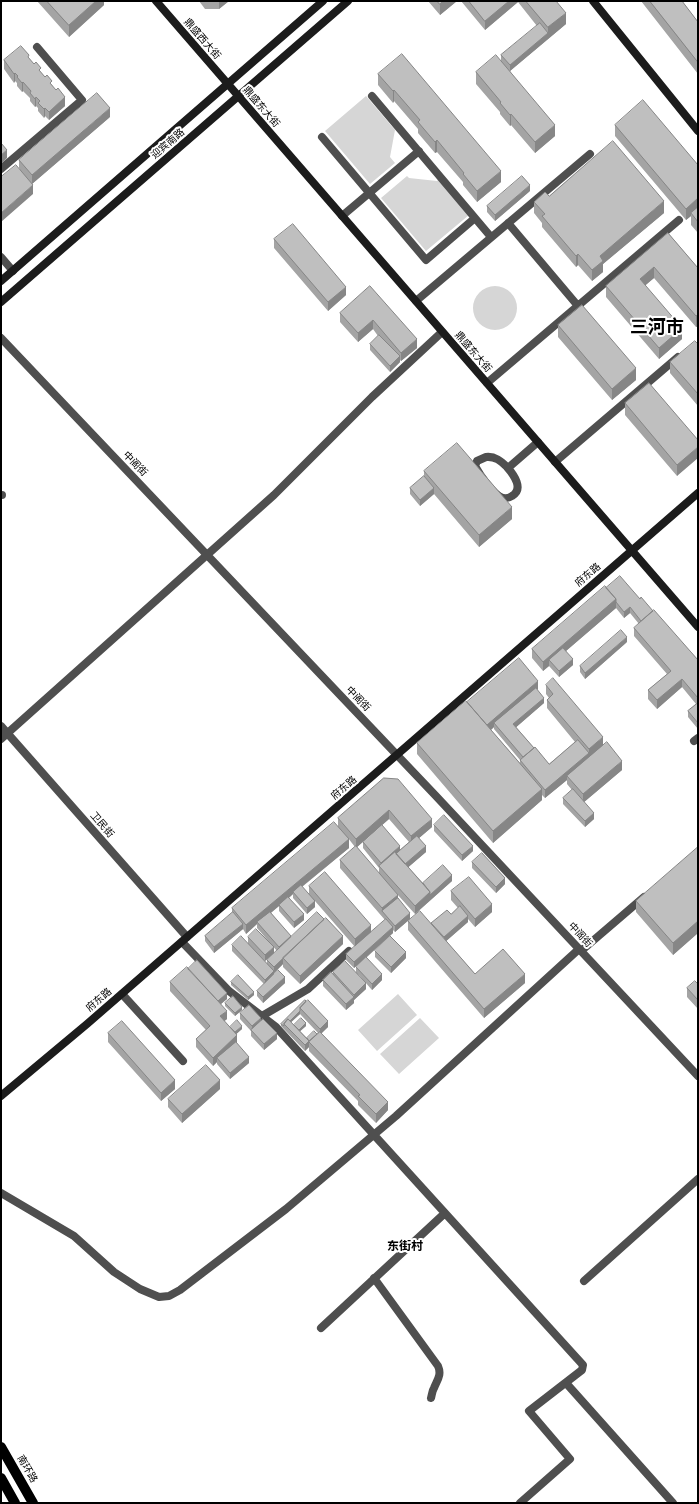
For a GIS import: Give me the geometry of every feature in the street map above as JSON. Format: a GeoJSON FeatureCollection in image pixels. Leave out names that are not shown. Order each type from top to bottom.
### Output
{"type":"FeatureCollection","features":[{"type":"Feature","properties":{"kind":"main road","name":"鼎盛西大街"},"geometry":{"type":"LineString","coordinates":[[156,1],[230,87]]}},
{"type":"Feature","properties":{"kind":"main road","name":"迎宾南路"},"geometry":{"type":"LineString","coordinates":[[1,281],[230,87],[324,1]]}},
{"type":"Feature","properties":{"kind":"main road","name":"迎宾南路"},"geometry":{"type":"LineString","coordinates":[[1,302],[348,1]]}},
{"type":"Feature","properties":{"kind":"main road"},"geometry":{"type":"LineString","coordinates":[[592,1],[698,131]]}},
{"type":"Feature","properties":{"kind":"main road","name":"鼎盛东大街"},"geometry":{"type":"LineString","coordinates":[[230,87],[698,627]]}},
{"type":"Feature","properties":{"kind":"main road","name":"府东路"},"geometry":{"type":"LineString","coordinates":[[1,1096],[185,940],[698,493]]}},
{"type":"Feature","properties":{"kind":"main road","name":"南环路"},"geometry":{"type":"LineString","coordinates":[[1,1447],[33,1503]]}},
{"type":"Feature","properties":{"kind":"main road"},"geometry":{"type":"LineString","coordinates":[[1,1478],[15,1503]]}},
{"type":"Feature","properties":{"kind":"street"},"geometry":{"type":"LineString","coordinates":[[1,170],[82,100],[37,47]]}},
{"type":"Feature","properties":{"kind":"street"},"geometry":{"type":"LineString","coordinates":[[372,96],[492,237]]}},
{"type":"Feature","properties":{"kind":"street"},"geometry":{"type":"LineString","coordinates":[[322,137],[426,260],[476,218]]}},
{"type":"Feature","properties":{"kind":"street"},"geometry":{"type":"LineString","coordinates":[[342,216],[418,151]]}},
{"type":"Feature","properties":{"kind":"street"},"geometry":{"type":"LineString","coordinates":[[416,301],[590,154]]}},
{"type":"Feature","properties":{"kind":"street"},"geometry":{"type":"LineString","coordinates":[[487,383],[679,220]]}},
{"type":"Feature","properties":{"kind":"street"},"geometry":{"type":"LineString","coordinates":[[508,223],[578,306]]}},
{"type":"Feature","properties":{"kind":"street"},"geometry":{"type":"LineString","coordinates":[[1,257],[13,271]]}},
{"type":"Feature","properties":{"kind":"street"},"geometry":{"type":"LineString","coordinates":[[4,736],[274,495],[372,397],[442,332]]}},
{"type":"Feature","properties":{"kind":"street","name":"中阁街"},"geometry":{"type":"LineString","coordinates":[[1,338],[397,755],[698,1076]]}},
{"type":"Feature","properties":{"kind":"street"},"geometry":{"type":"LineString","coordinates":[[555,462],[686,350]]}},
{"type":"Feature","properties":{"kind":"street"},"geometry":{"type":"LineString","coordinates":[[508,468],[538,442]]}},
{"type":"Feature","properties":{"kind":"street"},"geometry":{"type":"LineString","coordinates":[[490,457],[502,462],[508,468],[516,479],[518,488],[514,496],[505,499],[491,488],[475,466],[478,461],[490,457]]}},
{"type":"Feature","properties":{"kind":"street","name":"卫民街"},"geometry":{"type":"LineString","coordinates":[[1,726],[4,736],[229,991],[276,1027],[583,1365],[582,1370],[566,1383]]}},
{"type":"Feature","properties":{"kind":"street"},"geometry":{"type":"LineString","coordinates":[[1,1193],[74,1236],[114,1272],[140,1289],[159,1297],[169,1296],[180,1290],[286,1209],[396,1116],[580,950],[651,891]]}},
{"type":"Feature","properties":{"kind":"street"},"geometry":{"type":"LineString","coordinates":[[262,1016],[308,989],[349,951]]}},
{"type":"Feature","properties":{"kind":"street"},"geometry":{"type":"LineString","coordinates":[[122,994],[183,1061]]}},
{"type":"Feature","properties":{"kind":"street"},"geometry":{"type":"LineString","coordinates":[[584,1281],[698,1179]]}},
{"type":"Feature","properties":{"kind":"street"},"geometry":{"type":"LineString","coordinates":[[321,1328],[445,1213]]}},
{"type":"Feature","properties":{"kind":"street"},"geometry":{"type":"LineString","coordinates":[[374,1278],[438,1366],[440,1371],[432,1398]]}},
{"type":"Feature","properties":{"kind":"street"},"geometry":{"type":"LineString","coordinates":[[520,1503],[570,1459],[528,1411],[566,1383],[673,1503]]}},
{"type":"Feature","properties":{"kind":"shaded area"},"geometry":{"type":"Polygon","coordinates":[[[366,96],[395,130],[390,157],[395,163],[370,184],[325,131],[366,96]]]}},
{"type":"Feature","properties":{"kind":"shaded area"},"geometry":{"type":"Polygon","coordinates":[[[407,176],[409,178],[437,181],[439,179],[469,215],[426,251],[381,198],[407,176]]]}},
{"type":"Feature","properties":{"kind":"shaded area"},"geometry":{"type":"Polygon","coordinates":[[[491,286],[499,286],[504,287],[511,292],[516,299],[516,317],[511,324],[504,329],[491,330],[483,327],[476,320],[473,312],[473,304],[476,296],[483,289],[491,286]]]}},
{"type":"Feature","properties":{"kind":"shaded area"},"geometry":{"type":"Polygon","coordinates":[[[398,994],[417,1015],[377,1051],[358,1030],[398,994]]]}},
{"type":"Feature","properties":{"kind":"shaded area"},"geometry":{"type":"Polygon","coordinates":[[[420,1018],[439,1038],[399,1074],[380,1054],[420,1018]]]}},
{"type":"Feature","properties":{"kind":"building"},"geometry":{"type":"Polygon","coordinates":[[[47,1],[96,1],[69,25],[47,1]]]}},
{"type":"Feature","properties":{"kind":"building"},"geometry":{"type":"Polygon","coordinates":[[[469,1],[509,1],[485,21],[469,1]]]}},
{"type":"Feature","properties":{"kind":"building"},"geometry":{"type":"Polygon","coordinates":[[[526,1],[556,1],[566,13],[548,27],[526,1]]]}},
{"type":"Feature","properties":{"kind":"building"},"geometry":{"type":"Polygon","coordinates":[[[650,1],[682,1],[698,22],[698,62],[650,1]]]}},
{"type":"Feature","properties":{"kind":"building"},"geometry":{"type":"Polygon","coordinates":[[[540,23],[548,33],[510,65],[501,55],[540,23]]]}},
{"type":"Feature","properties":{"kind":"building"},"geometry":{"type":"Polygon","coordinates":[[[21,46],[29,55],[28,57],[34,64],[36,62],[41,68],[39,70],[45,77],[47,75],[52,81],[50,83],[56,90],[58,88],[65,97],[49,112],[38,103],[40,101],[36,97],[35,99],[30,93],[31,91],[23,82],[22,83],[15,73],[14,74],[4,60],[21,46]]]}},
{"type":"Feature","properties":{"kind":"building"},"geometry":{"type":"Polygon","coordinates":[[[402,54],[501,171],[477,191],[437,140],[435,142],[418,122],[420,120],[378,74],[402,54]]]}},
{"type":"Feature","properties":{"kind":"building"},"geometry":{"type":"Polygon","coordinates":[[[496,55],[555,125],[535,142],[511,114],[510,115],[476,72],[496,55]]]}},
{"type":"Feature","properties":{"kind":"building"},"geometry":{"type":"Polygon","coordinates":[[[97,93],[110,108],[32,175],[19,160],[97,93]]]}},
{"type":"Feature","properties":{"kind":"building"},"geometry":{"type":"Polygon","coordinates":[[[643,100],[698,165],[698,198],[686,209],[615,125],[643,100]]]}},
{"type":"Feature","properties":{"kind":"building"},"geometry":{"type":"Polygon","coordinates":[[[613,141],[664,201],[600,256],[603,261],[592,270],[578,254],[576,256],[542,216],[545,214],[534,202],[545,192],[549,196],[613,141]]]}},
{"type":"Feature","properties":{"kind":"building"},"geometry":{"type":"Polygon","coordinates":[[[1,143],[7,150],[1,155],[1,143]]]}},
{"type":"Feature","properties":{"kind":"building"},"geometry":{"type":"Polygon","coordinates":[[[16,165],[33,185],[1,213],[1,177],[16,165]]]}},
{"type":"Feature","properties":{"kind":"building"},"geometry":{"type":"Polygon","coordinates":[[[522,176],[530,185],[495,215],[487,206],[522,176]]]}},
{"type":"Feature","properties":{"kind":"building"},"geometry":{"type":"Polygon","coordinates":[[[698,207],[698,222],[691,213],[698,207]]]}},
{"type":"Feature","properties":{"kind":"building"},"geometry":{"type":"Polygon","coordinates":[[[293,224],[346,287],[328,302],[274,239],[293,224]]]}},
{"type":"Feature","properties":{"kind":"building"},"geometry":{"type":"Polygon","coordinates":[[[668,233],[698,268],[698,314],[696,316],[654,267],[640,279],[682,328],[659,348],[606,286],[668,233]]]}},
{"type":"Feature","properties":{"kind":"building"},"geometry":{"type":"Polygon","coordinates":[[[370,286],[417,339],[401,353],[373,320],[358,333],[340,313],[370,286]]]}},
{"type":"Feature","properties":{"kind":"building"},"geometry":{"type":"Polygon","coordinates":[[[582,305],[636,368],[612,389],[558,325],[582,305]]]}},
{"type":"Feature","properties":{"kind":"building"},"geometry":{"type":"Polygon","coordinates":[[[379,335],[400,356],[390,366],[370,344],[379,335]]]}},
{"type":"Feature","properties":{"kind":"building"},"geometry":{"type":"Polygon","coordinates":[[[695,341],[698,344],[698,394],[670,362],[695,341]]]}},
{"type":"Feature","properties":{"kind":"building"},"geometry":{"type":"Polygon","coordinates":[[[649,383],[698,440],[698,447],[677,465],[625,403],[649,383]]]}},
{"type":"Feature","properties":{"kind":"building"},"geometry":{"type":"Polygon","coordinates":[[[457,443],[512,507],[479,535],[424,471],[457,443]]]}},
{"type":"Feature","properties":{"kind":"building"},"geometry":{"type":"Polygon","coordinates":[[[424,476],[434,488],[420,500],[410,488],[424,476]]]}},
{"type":"Feature","properties":{"kind":"building"},"geometry":{"type":"Polygon","coordinates":[[[620,576],[640,599],[641,597],[653,611],[641,621],[630,607],[624,612],[616,602],[616,599],[606,588],[620,576]]]}},
{"type":"Feature","properties":{"kind":"building"},"geometry":{"type":"Polygon","coordinates":[[[605,586],[616,599],[543,662],[532,649],[605,586]]]}},
{"type":"Feature","properties":{"kind":"building"},"geometry":{"type":"Polygon","coordinates":[[[654,610],[698,660],[698,698],[682,679],[657,700],[648,690],[671,671],[634,628],[654,610]]]}},
{"type":"Feature","properties":{"kind":"building"},"geometry":{"type":"Polygon","coordinates":[[[621,630],[627,637],[585,673],[580,666],[621,630]]]}},
{"type":"Feature","properties":{"kind":"building"},"geometry":{"type":"Polygon","coordinates":[[[563,648],[573,659],[559,671],[549,660],[563,648]]]}},
{"type":"Feature","properties":{"kind":"building"},"geometry":{"type":"Polygon","coordinates":[[[519,658],[538,681],[487,725],[467,702],[519,658]]]}},
{"type":"Feature","properties":{"kind":"building"},"geometry":{"type":"Polygon","coordinates":[[[553,678],[603,737],[589,749],[547,700],[553,694],[546,685],[553,678]]]}},
{"type":"Feature","properties":{"kind":"building"},"geometry":{"type":"Polygon","coordinates":[[[536,688],[544,698],[513,724],[534,748],[523,757],[494,723],[536,688]]]}},
{"type":"Feature","properties":{"kind":"building"},"geometry":{"type":"Polygon","coordinates":[[[466,701],[542,789],[493,831],[417,743],[466,701]]]}},
{"type":"Feature","properties":{"kind":"building"},"geometry":{"type":"Polygon","coordinates":[[[698,703],[698,723],[688,711],[698,703]]]}},
{"type":"Feature","properties":{"kind":"building"},"geometry":{"type":"Polygon","coordinates":[[[578,740],[589,753],[545,790],[520,760],[535,747],[549,764],[578,740]]]}},
{"type":"Feature","properties":{"kind":"building"},"geometry":{"type":"Polygon","coordinates":[[[607,742],[622,761],[583,794],[567,776],[607,742]]]}},
{"type":"Feature","properties":{"kind":"building"},"geometry":{"type":"Polygon","coordinates":[[[384,778],[398,779],[432,819],[411,836],[389,810],[356,839],[338,818],[384,778]]]}},
{"type":"Feature","properties":{"kind":"building"},"geometry":{"type":"Polygon","coordinates":[[[573,789],[594,813],[585,821],[563,798],[573,789]]]}},
{"type":"Feature","properties":{"kind":"building"},"geometry":{"type":"Polygon","coordinates":[[[444,815],[473,846],[462,855],[434,825],[444,815]]]}},
{"type":"Feature","properties":{"kind":"building"},"geometry":{"type":"Polygon","coordinates":[[[334,822],[349,839],[246,925],[232,908],[334,822]]]}},
{"type":"Feature","properties":{"kind":"building"},"geometry":{"type":"Polygon","coordinates":[[[382,825],[400,846],[381,863],[363,842],[382,825]]]}},
{"type":"Feature","properties":{"kind":"building"},"geometry":{"type":"Polygon","coordinates":[[[417,836],[426,846],[405,864],[396,854],[417,836]]]}},
{"type":"Feature","properties":{"kind":"building"},"geometry":{"type":"Polygon","coordinates":[[[356,846],[398,895],[382,908],[340,860],[356,846]]]}},
{"type":"Feature","properties":{"kind":"building"},"geometry":{"type":"Polygon","coordinates":[[[698,847],[698,921],[673,943],[636,901],[698,847]]]}},
{"type":"Feature","properties":{"kind":"building"},"geometry":{"type":"Polygon","coordinates":[[[395,852],[430,892],[415,906],[379,866],[395,852]]]}},
{"type":"Feature","properties":{"kind":"building"},"geometry":{"type":"Polygon","coordinates":[[[482,853],[505,878],[496,887],[472,862],[482,853]]]}},
{"type":"Feature","properties":{"kind":"building"},"geometry":{"type":"Polygon","coordinates":[[[443,865],[452,875],[430,895],[430,892],[423,883],[443,865]]]}},
{"type":"Feature","properties":{"kind":"building"},"geometry":{"type":"Polygon","coordinates":[[[325,872],[371,925],[355,939],[309,886],[325,872]]]}},
{"type":"Feature","properties":{"kind":"building"},"geometry":{"type":"Polygon","coordinates":[[[469,877],[492,904],[475,919],[451,891],[469,877]]]}},
{"type":"Feature","properties":{"kind":"building"},"geometry":{"type":"Polygon","coordinates":[[[301,885],[315,901],[307,908],[293,892],[301,885]]]}},
{"type":"Feature","properties":{"kind":"building"},"geometry":{"type":"Polygon","coordinates":[[[288,897],[304,914],[294,922],[279,905],[288,897]]]}},
{"type":"Feature","properties":{"kind":"building"},"geometry":{"type":"Polygon","coordinates":[[[398,898],[410,913],[395,926],[382,911],[398,898]]]}},
{"type":"Feature","properties":{"kind":"building"},"geometry":{"type":"Polygon","coordinates":[[[460,906],[468,916],[444,937],[431,923],[447,910],[451,914],[460,906]]]}},
{"type":"Feature","properties":{"kind":"building"},"geometry":{"type":"Polygon","coordinates":[[[420,911],[475,974],[503,949],[525,974],[484,1009],[408,921],[420,911]]]}},
{"type":"Feature","properties":{"kind":"building"},"geometry":{"type":"Polygon","coordinates":[[[233,912],[243,924],[214,947],[205,936],[233,912]]]}},
{"type":"Feature","properties":{"kind":"building"},"geometry":{"type":"Polygon","coordinates":[[[270,912],[291,936],[279,947],[257,922],[270,912]]]}},
{"type":"Feature","properties":{"kind":"building"},"geometry":{"type":"Polygon","coordinates":[[[317,912],[324,919],[274,967],[267,960],[317,912]]]}},
{"type":"Feature","properties":{"kind":"building"},"geometry":{"type":"Polygon","coordinates":[[[326,918],[343,936],[300,976],[283,958],[326,918]]]}},
{"type":"Feature","properties":{"kind":"building"},"geometry":{"type":"Polygon","coordinates":[[[386,919],[393,927],[354,962],[346,954],[386,919]]]}},
{"type":"Feature","properties":{"kind":"building"},"geometry":{"type":"Polygon","coordinates":[[[256,929],[274,947],[265,955],[248,937],[256,929]]]}},
{"type":"Feature","properties":{"kind":"building"},"geometry":{"type":"Polygon","coordinates":[[[241,936],[274,971],[265,980],[232,945],[241,936]]]}},
{"type":"Feature","properties":{"kind":"building"},"geometry":{"type":"Polygon","coordinates":[[[390,936],[406,952],[391,967],[375,951],[390,936]]]}},
{"type":"Feature","properties":{"kind":"building"},"geometry":{"type":"Polygon","coordinates":[[[366,957],[382,974],[372,984],[356,967],[366,957]]]}},
{"type":"Feature","properties":{"kind":"building"},"geometry":{"type":"Polygon","coordinates":[[[197,960],[227,993],[218,1001],[188,969],[197,960]]]}},
{"type":"Feature","properties":{"kind":"building"},"geometry":{"type":"Polygon","coordinates":[[[345,961],[366,983],[354,995],[333,972],[345,961]]]}},
{"type":"Feature","properties":{"kind":"building"},"geometry":{"type":"Polygon","coordinates":[[[187,967],[227,1011],[220,1016],[237,1035],[213,1058],[196,1039],[210,1026],[170,982],[187,967]]]}},
{"type":"Feature","properties":{"kind":"building"},"geometry":{"type":"Polygon","coordinates":[[[278,970],[285,977],[263,997],[257,991],[278,970]]]}},
{"type":"Feature","properties":{"kind":"building"},"geometry":{"type":"Polygon","coordinates":[[[331,972],[354,997],[346,1004],[323,980],[331,972]]]}},
{"type":"Feature","properties":{"kind":"building"},"geometry":{"type":"Polygon","coordinates":[[[238,975],[254,992],[248,997],[231,982],[238,975]]]}},
{"type":"Feature","properties":{"kind":"building"},"geometry":{"type":"Polygon","coordinates":[[[695,981],[698,984],[698,1000],[687,988],[695,981]]]}},
{"type":"Feature","properties":{"kind":"building"},"geometry":{"type":"Polygon","coordinates":[[[233,996],[242,1007],[235,1013],[225,1003],[233,996]]]}},
{"type":"Feature","properties":{"kind":"building"},"geometry":{"type":"Polygon","coordinates":[[[305,1000],[306,1001],[300,1008],[300,1011],[290,1021],[288,1019],[284,1026],[281,1024],[305,1000]]]}},
{"type":"Feature","properties":{"kind":"building"},"geometry":{"type":"Polygon","coordinates":[[[308,1000],[328,1021],[320,1029],[300,1008],[308,1000]]]}},
{"type":"Feature","properties":{"kind":"building"},"geometry":{"type":"Polygon","coordinates":[[[249,1005],[261,1018],[252,1026],[240,1013],[249,1005]]]}},
{"type":"Feature","properties":{"kind":"building"},"geometry":{"type":"Polygon","coordinates":[[[301,1018],[306,1023],[299,1030],[294,1025],[301,1018]]]}},
{"type":"Feature","properties":{"kind":"building"},"geometry":{"type":"Polygon","coordinates":[[[263,1019],[277,1033],[264,1044],[251,1030],[263,1019]]]}},
{"type":"Feature","properties":{"kind":"building"},"geometry":{"type":"Polygon","coordinates":[[[288,1019],[309,1041],[305,1045],[284,1024],[288,1019]]]}},
{"type":"Feature","properties":{"kind":"building"},"geometry":{"type":"Polygon","coordinates":[[[237,1020],[242,1026],[235,1032],[230,1027],[237,1020]]]}},
{"type":"Feature","properties":{"kind":"building"},"geometry":{"type":"Polygon","coordinates":[[[122,1021],[175,1080],[161,1093],[108,1033],[122,1021]]]}},
{"type":"Feature","properties":{"kind":"building"},"geometry":{"type":"Polygon","coordinates":[[[314,1031],[317,1034],[309,1041],[307,1038],[314,1031]]]}},
{"type":"Feature","properties":{"kind":"building"},"geometry":{"type":"Polygon","coordinates":[[[320,1032],[388,1102],[376,1114],[358,1096],[360,1095],[309,1042],[320,1032]]]}},
{"type":"Feature","properties":{"kind":"building"},"geometry":{"type":"Polygon","coordinates":[[[236,1042],[249,1057],[230,1073],[217,1058],[236,1042]]]}},
{"type":"Feature","properties":{"kind":"building"},"geometry":{"type":"Polygon","coordinates":[[[206,1065],[220,1080],[182,1114],[168,1099],[206,1065]]]}},
{"type":"Feature","properties":{"kind":"district","name":"三河市"},"geometry":{"type":"Point","coordinates":[657,328]}},
{"type":"Feature","properties":{"kind":"district","name":"东街村"},"geometry":{"type":"Point","coordinates":[405,1247]}}]}
